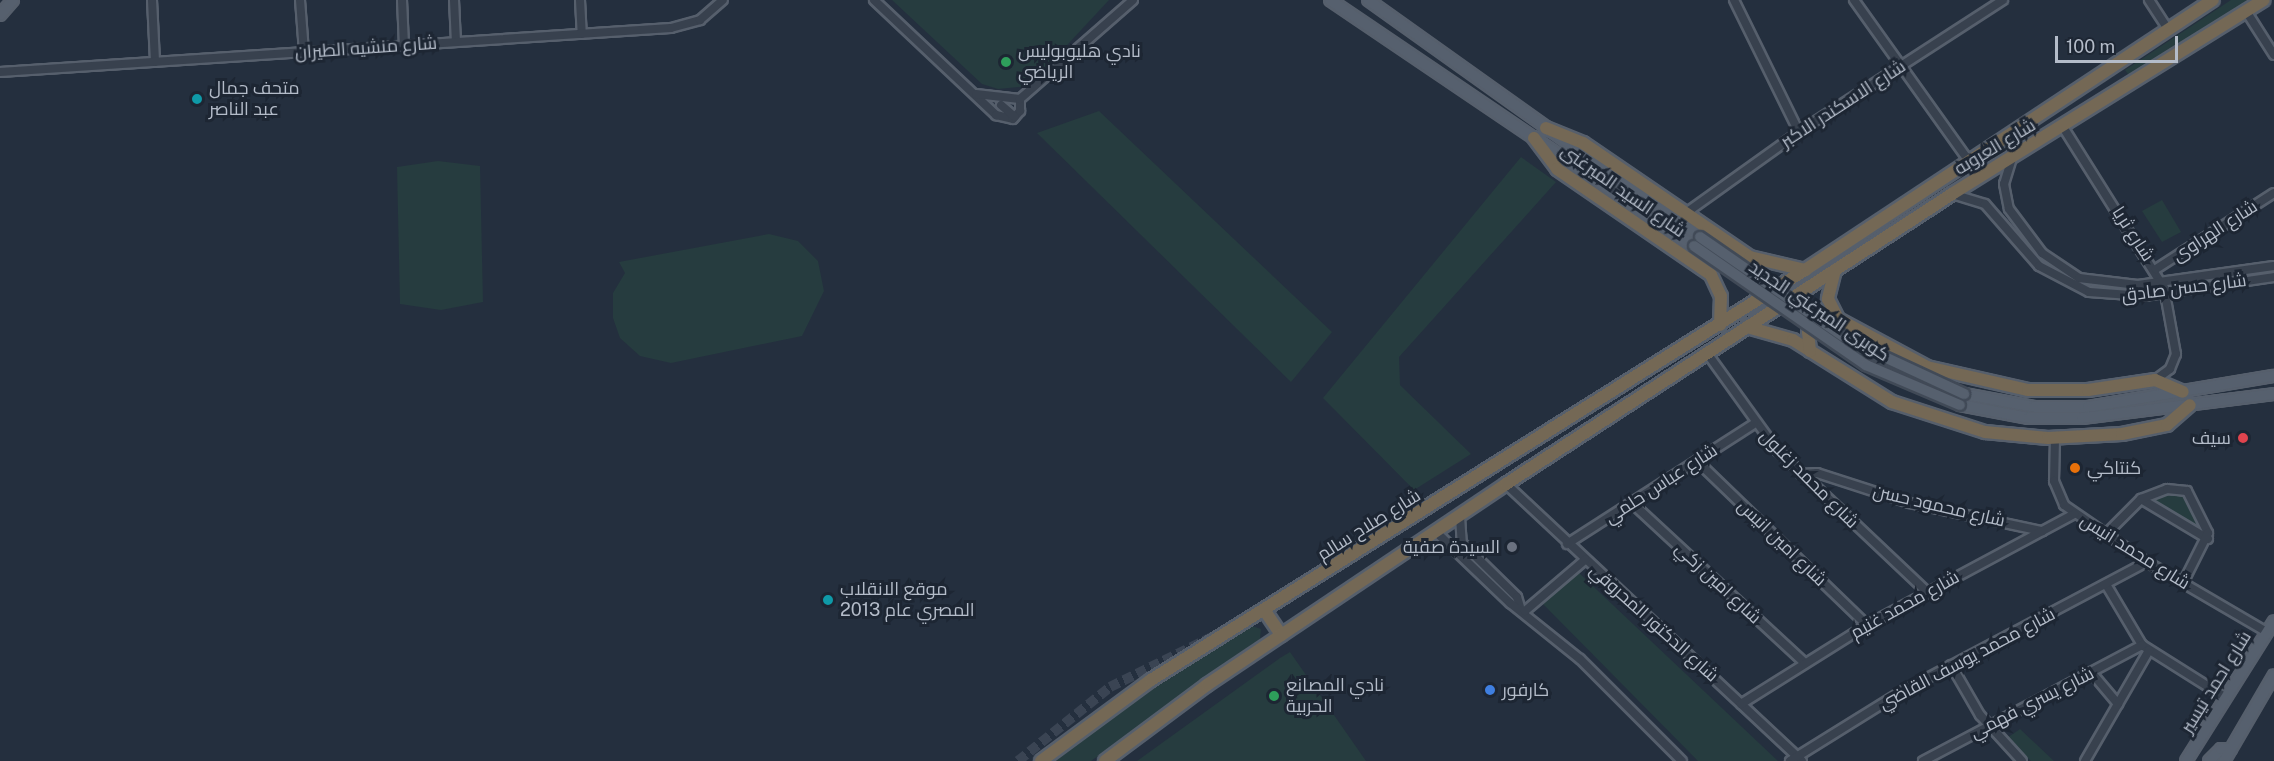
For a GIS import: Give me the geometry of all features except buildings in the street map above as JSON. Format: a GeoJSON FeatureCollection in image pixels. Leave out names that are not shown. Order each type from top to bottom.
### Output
{"type":"FeatureCollection","features":[{"type":"Feature","properties":{"kind":"highway","name":"شارع العروبه"},"geometry":{"type":"LineString","coordinates":[[1720,324],[2213,0]]}},
{"type":"Feature","properties":{"kind":"highway","name":"شارع العروبه"},"geometry":{"type":"LineString","coordinates":[[1747,327],[2013,155],[2063,127],[2264,0]]}},
{"type":"Feature","properties":{"kind":"highway","name":"شارع السيد الميرغنى"},"geometry":{"type":"LineString","coordinates":[[1545,128],[1583,143],[1729,242],[1771,266],[1805,270]]}},
{"type":"Feature","properties":{"kind":"highway","name":"شارع السيد الميرغنى"},"geometry":{"type":"LineString","coordinates":[[1534,138],[1550,164],[1704,270],[1721,296],[1720,324]]}},
{"type":"Feature","properties":{"kind":"highway"},"geometry":{"type":"LineString","coordinates":[[1704,270],[1721,260],[1729,242]]}},
{"type":"Feature","properties":{"kind":"highway"},"geometry":{"type":"LineString","coordinates":[[1836,270],[1827,291],[1838,319],[1909,360],[1986,384],[2069,391],[2156,380],[2183,392]]}},
{"type":"Feature","properties":{"kind":"highway"},"geometry":{"type":"LineString","coordinates":[[1810,351],[1807,337],[1814,324],[1838,319]]}},
{"type":"Feature","properties":{"kind":"highway","name":"شارع صلاح سالم"},"geometry":{"type":"LineString","coordinates":[[1041,761],[1144,684],[1720,324]]}},
{"type":"Feature","properties":{"kind":"highway"},"geometry":{"type":"LineString","coordinates":[[1105,761],[1281,635],[1506,484],[1747,327],[1783,336],[1810,351],[1874,394],[1928,417],[1985,432],[2055,438],[2161,428],[2190,405]]}},
{"type":"Feature","properties":{"kind":"highway"},"geometry":{"type":"LineString","coordinates":[[1264,611],[1281,635]]}},
{"type":"Feature","properties":{"kind":"main road"},"geometry":{"type":"LineString","coordinates":[[0,15],[13,0]]}},
{"type":"Feature","properties":{"kind":"main road","name":"شارع السيد الميرغنى"},"geometry":{"type":"LineString","coordinates":[[1330,0],[1534,138]]}},
{"type":"Feature","properties":{"kind":"main road","name":"شارع السيد الميرغنى"},"geometry":{"type":"LineString","coordinates":[[1368,0],[1545,128]]}},
{"type":"Feature","properties":{"kind":"main road"},"geometry":{"type":"LineString","coordinates":[[1521,129],[1530,117]]}},
{"type":"Feature","properties":{"kind":"main road","name":"كوبرى الميرغني الجديد"},"geometry":{"type":"LineString","coordinates":[[1545,128],[1850,341],[1930,382],[1999,402],[2052,408],[2183,392]]}},
{"type":"Feature","properties":{"kind":"main road","name":"كوبرى الميرغني الجديد"},"geometry":{"type":"LineString","coordinates":[[1534,138],[1843,350],[1916,390],[2029,417],[2099,417],[2190,405]]}},
{"type":"Feature","properties":{"kind":"main road"},"geometry":{"type":"LineString","coordinates":[[2183,392],[2274,376]]}},
{"type":"Feature","properties":{"kind":"main road"},"geometry":{"type":"LineString","coordinates":[[2190,405],[2274,394]]}},
{"type":"Feature","properties":{"kind":"main road","name":"شارع احمد تيسير"},"geometry":{"type":"LineString","coordinates":[[2186,761],[2274,621]]}},
{"type":"Feature","properties":{"kind":"main road"},"geometry":{"type":"LineString","coordinates":[[2224,761],[2274,675]]}},
{"type":"Feature","properties":{"kind":"main road"},"geometry":{"type":"LineString","coordinates":[[2209,761],[2221,749],[2231,749]]}},
{"type":"Feature","properties":{"kind":"street"},"geometry":{"type":"LineString","coordinates":[[152,0],[155,62]]}},
{"type":"Feature","properties":{"kind":"street"},"geometry":{"type":"LineString","coordinates":[[300,0],[304,52]]}},
{"type":"Feature","properties":{"kind":"street"},"geometry":{"type":"LineString","coordinates":[[402,0],[404,45]]}},
{"type":"Feature","properties":{"kind":"street"},"geometry":{"type":"LineString","coordinates":[[454,0],[456,42]]}},
{"type":"Feature","properties":{"kind":"street"},"geometry":{"type":"LineString","coordinates":[[580,0],[582,33]]}},
{"type":"Feature","properties":{"kind":"street","name":"شارع منشيه الطيران"},"geometry":{"type":"LineString","coordinates":[[0,72],[686,26],[723,0]]}},
{"type":"Feature","properties":{"kind":"street"},"geometry":{"type":"LineString","coordinates":[[874,0],[996,115],[1016,117]]}},
{"type":"Feature","properties":{"kind":"street"},"geometry":{"type":"LineString","coordinates":[[1734,0],[1799,132]]}},
{"type":"Feature","properties":{"kind":"street"},"geometry":{"type":"LineString","coordinates":[[1854,0],[1969,161]]}},
{"type":"Feature","properties":{"kind":"street","name":"شارع الاسكندر الاكبر"},"geometry":{"type":"LineString","coordinates":[[1686,213],[1799,132],[2003,0]]}},
{"type":"Feature","properties":{"kind":"street"},"geometry":{"type":"LineString","coordinates":[[2149,0],[2168,29]]}},
{"type":"Feature","properties":{"kind":"street"},"geometry":{"type":"LineString","coordinates":[[1002,103],[1020,99],[1130,1]]}},
{"type":"Feature","properties":{"kind":"street"},"geometry":{"type":"LineString","coordinates":[[2246,11],[2274,55]]}},
{"type":"Feature","properties":{"kind":"street"},"geometry":{"type":"LineString","coordinates":[[970,90],[1002,103],[1016,117]]}},
{"type":"Feature","properties":{"kind":"street"},"geometry":{"type":"LineString","coordinates":[[1016,117],[1020,99]]}},
{"type":"Feature","properties":{"kind":"street"},"geometry":{"type":"LineString","coordinates":[[996,115],[1002,103]]}},
{"type":"Feature","properties":{"kind":"street","name":"شارع ثريا"},"geometry":{"type":"LineString","coordinates":[[2063,127],[2156,269],[2166,293],[2176,354],[2170,369],[2156,380]]}},
{"type":"Feature","properties":{"kind":"street","name":"شارع حسن صادق"},"geometry":{"type":"LineString","coordinates":[[2013,155],[2004,177],[2006,203],[2045,256],[2094,282],[2162,283],[2274,266]]}},
{"type":"Feature","properties":{"kind":"street","name":"شارع الهراوى"},"geometry":{"type":"LineString","coordinates":[[2156,269],[2274,193]]}},
{"type":"Feature","properties":{"kind":"street","name":"شارع حسن صادق"},"geometry":{"type":"LineString","coordinates":[[1952,194],[1985,204],[2030,258],[2067,284],[2112,296],[2166,293],[2274,277]]}},
{"type":"Feature","properties":{"kind":"street","name":"شارع محمد زغلول"},"geometry":{"type":"LineString","coordinates":[[1707,353],[1754,424],[1802,474],[1927,592]]}},
{"type":"Feature","properties":{"kind":"street","name":"شارع عباس حلمي"},"geometry":{"type":"LineString","coordinates":[[1567,544],[1754,424]]}},
{"type":"Feature","properties":{"kind":"street","name":"شارع محمد انيس"},"geometry":{"type":"LineString","coordinates":[[2055,438],[2054,481],[2074,514],[2146,562],[2267,632]]}},
{"type":"Feature","properties":{"kind":"street","name":"شارع امين انيس"},"geometry":{"type":"LineString","coordinates":[[1697,461],[1867,625]]}},
{"type":"Feature","properties":{"kind":"street","name":"شارع محمود حسن"},"geometry":{"type":"LineString","coordinates":[[1802,474],[1817,473],[1910,503],[2042,531]]}},
{"type":"Feature","properties":{"kind":"street","name":"شارع الدكتور المحروقي"},"geometry":{"type":"LineString","coordinates":[[1506,484],[1567,544],[1741,704],[1796,759]]}},
{"type":"Feature","properties":{"kind":"street"},"geometry":{"type":"LineString","coordinates":[[2105,535],[2141,499],[2168,489],[2187,491],[2208,539]]}},
{"type":"Feature","properties":{"kind":"street"},"geometry":{"type":"LineString","coordinates":[[2141,499],[2208,539]]}},
{"type":"Feature","properties":{"kind":"street","name":"شارع امين زكي"},"geometry":{"type":"LineString","coordinates":[[1632,503],[1804,663]]}},
{"type":"Feature","properties":{"kind":"street","name":"شارع محمد غنيم"},"geometry":{"type":"LineString","coordinates":[[1741,704],[1867,625],[2074,514]]}},
{"type":"Feature","properties":{"kind":"street"},"geometry":{"type":"LineString","coordinates":[[1460,517],[1462,543],[1523,609]]}},
{"type":"Feature","properties":{"kind":"street"},"geometry":{"type":"LineString","coordinates":[[1437,532],[1523,609],[1682,761]]}},
{"type":"Feature","properties":{"kind":"street"},"geometry":{"type":"LineString","coordinates":[[2183,583],[2208,539]]}},
{"type":"Feature","properties":{"kind":"street"},"geometry":{"type":"LineString","coordinates":[[1523,609],[1585,560]]}},
{"type":"Feature","properties":{"kind":"street","name":"شارع محمد يوسف القاضي"},"geometry":{"type":"LineString","coordinates":[[1796,759],[1951,665],[2107,586],[2146,562]]}},
{"type":"Feature","properties":{"kind":"street"},"geometry":{"type":"LineString","coordinates":[[2107,586],[2146,648],[2226,698]]}},
{"type":"Feature","properties":{"kind":"street"},"geometry":{"type":"LineString","coordinates":[[2085,761],[2118,704],[2146,648]]}},
{"type":"Feature","properties":{"kind":"street","name":"شارع يسري فهمي"},"geometry":{"type":"LineString","coordinates":[[1923,761],[2091,672],[2146,648]]}},
{"type":"Feature","properties":{"kind":"street"},"geometry":{"type":"LineString","coordinates":[[1951,665],[1988,725],[2022,761]]}},
{"type":"Feature","properties":{"kind":"street"},"geometry":{"type":"LineString","coordinates":[[2091,672],[2118,704]]}},
{"type":"Feature","properties":{"kind":"green space","name":"نادي هليوبوليس الرياضي"},"geometry":{"type":"Polygon","coordinates":[[[892,0],[1109,0],[1029,86],[998,89],[982,84],[892,0]]]}},
{"type":"Feature","properties":{"kind":"green space"},"geometry":{"type":"Polygon","coordinates":[[[2231,0],[2251,0],[2131,78],[2125,70],[2231,0]]]}},
{"type":"Feature","properties":{"kind":"green space"},"geometry":{"type":"Polygon","coordinates":[[[1099,111],[1332,332],[1291,382],[1037,133],[1099,111]]]}},
{"type":"Feature","properties":{"kind":"green space"},"geometry":{"type":"Polygon","coordinates":[[[1521,157],[1556,182],[1399,357],[1400,385],[1471,454],[1414,490],[1323,398],[1521,157]]]}},
{"type":"Feature","properties":{"kind":"green space"},"geometry":{"type":"Polygon","coordinates":[[[438,161],[480,166],[483,302],[441,310],[400,304],[397,167],[438,161]]]}},
{"type":"Feature","properties":{"kind":"green space"},"geometry":{"type":"Polygon","coordinates":[[[2162,200],[2181,232],[2162,242],[2142,211],[2162,200]]]}},
{"type":"Feature","properties":{"kind":"green space"},"geometry":{"type":"Polygon","coordinates":[[[769,234],[798,241],[818,261],[824,291],[802,336],[671,363],[640,356],[620,338],[613,318],[613,293],[625,273],[619,262],[769,234]]]}},
{"type":"Feature","properties":{"kind":"green space"},"geometry":{"type":"Polygon","coordinates":[[[2191,490],[2203,510],[2207,533],[2150,499],[2191,490]]]}},
{"type":"Feature","properties":{"kind":"green space"},"geometry":{"type":"Polygon","coordinates":[[[1578,572],[1778,761],[1698,761],[1542,603],[1578,572]]]}},
{"type":"Feature","properties":{"kind":"green space"},"geometry":{"type":"Polygon","coordinates":[[[1252,626],[1261,629],[1260,639],[1091,761],[1055,761],[1155,683],[1252,626]]]}},
{"type":"Feature","properties":{"kind":"green space","name":"نادي المصانع الحربية"},"geometry":{"type":"Polygon","coordinates":[[[1290,652],[1366,761],[1137,761],[1280,658],[1290,652]]]}},
{"type":"Feature","properties":{"kind":"green space"},"geometry":{"type":"Polygon","coordinates":[[[2020,729],[2054,761],[2031,761],[2007,738],[2020,729]]]}},
{"type":"Feature","properties":{"kind":"tunnel"},"geometry":{"type":"LineString","coordinates":[[1018,761],[1110,687],[1214,636]]}},
{"type":"Feature","properties":{"kind":"place","name":"نادي هليوبوليس الرياضي"},"geometry":{"type":"Point","coordinates":[1006,62]}},
{"type":"Feature","properties":{"kind":"place","name":"متحف جمال عبد الناصر"},"geometry":{"type":"Point","coordinates":[197,99]}},
{"type":"Feature","properties":{"kind":"place","name":"سيف"},"geometry":{"type":"Point","coordinates":[2243,438]}},
{"type":"Feature","properties":{"kind":"place","name":"كنتاكي"},"geometry":{"type":"Point","coordinates":[2075,468]}},
{"type":"Feature","properties":{"kind":"place","name":"السيدة صفية"},"geometry":{"type":"Point","coordinates":[1512,547]}},
{"type":"Feature","properties":{"kind":"place","name":"موقع الانقلاب المصري عام 2013"},"geometry":{"type":"Point","coordinates":[828,600]}},
{"type":"Feature","properties":{"kind":"place","name":"كارفور"},"geometry":{"type":"Point","coordinates":[1490,690]}},
{"type":"Feature","properties":{"kind":"place","name":"نادي المصانع الحربية"},"geometry":{"type":"Point","coordinates":[1274,696]}}]}
